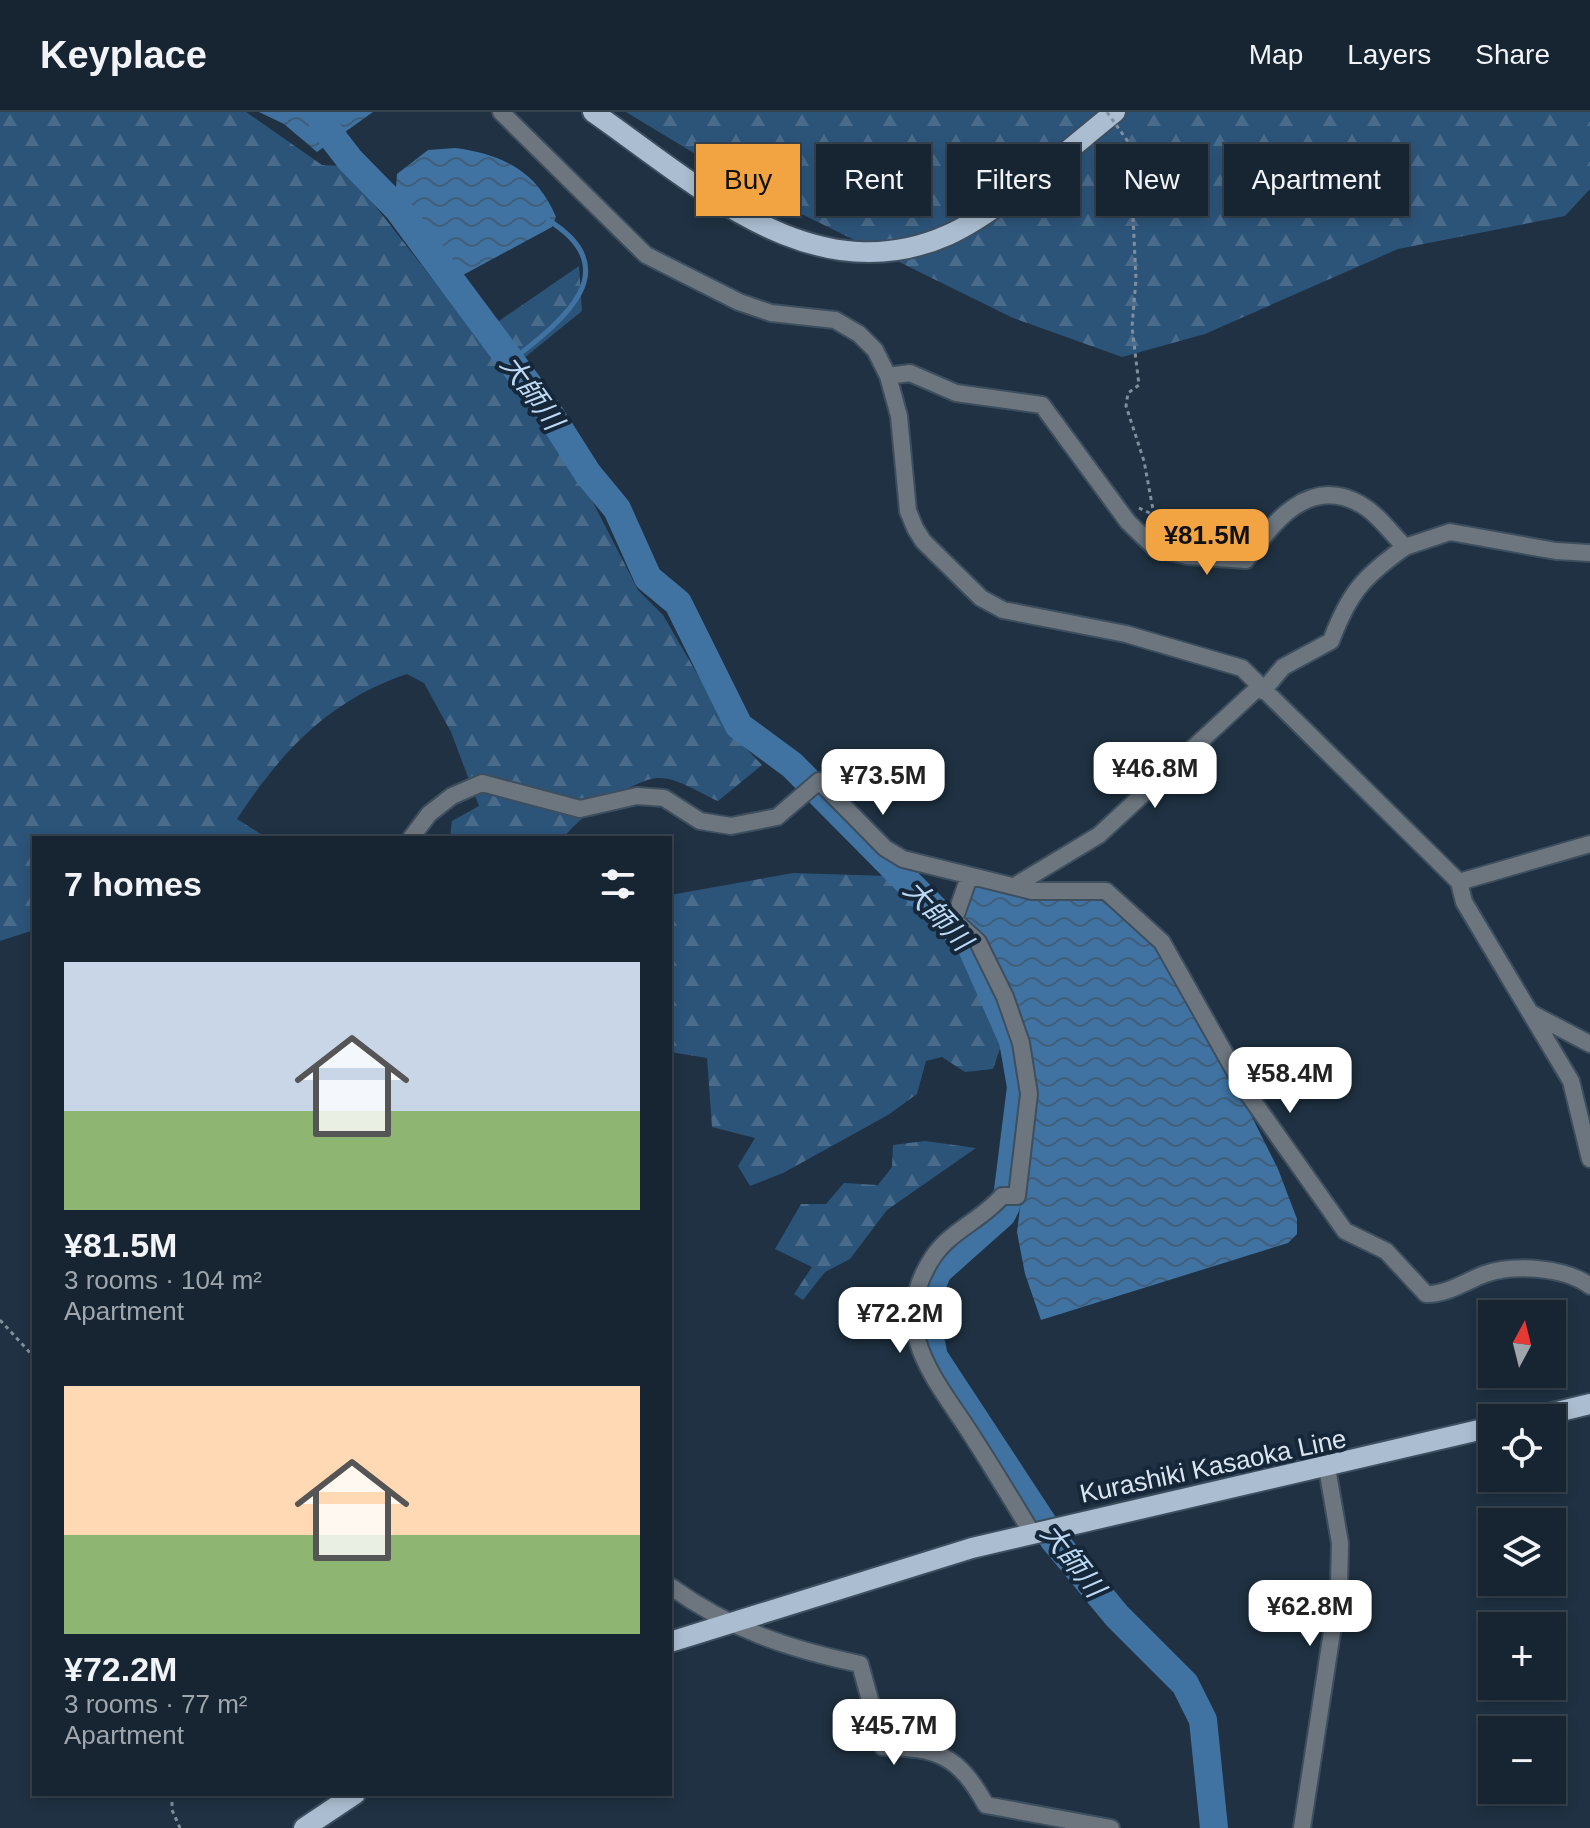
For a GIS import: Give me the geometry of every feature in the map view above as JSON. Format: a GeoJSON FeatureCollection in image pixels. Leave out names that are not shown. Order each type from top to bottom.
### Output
{"type":"FeatureCollection","features":[{"type":"Feature","properties":{"kind":"main road"},"geometry":{"type":"LineString","coordinates":[[593,112],[705,189],[785,236],[816,248],[877,254],[912,248],[950,234],[992,207],[1115,112]]}},
{"type":"Feature","properties":{"kind":"main road"},"geometry":{"type":"LineString","coordinates":[[1566,1410],[1590,1404]]}},
{"type":"Feature","properties":{"kind":"main road","name":"Kurashiki Kasaoka Line"},"geometry":{"type":"LineString","coordinates":[[672,1641],[918,1563],[1041,1531],[1327,1468],[1478,1430]]}},
{"type":"Feature","properties":{"kind":"main road"},"geometry":{"type":"LineString","coordinates":[[304,1828],[352,1796]]}},
{"type":"Feature","properties":{"kind":"street"},"geometry":{"type":"LineString","coordinates":[[501,112],[646,255],[739,302],[771,313],[835,320],[859,334],[875,350],[888,376],[899,416],[908,511],[923,541],[981,598],[1003,610],[1126,634],[1214,657],[1242,668],[1459,882],[1464,902],[1571,1081],[1590,1159]]}},
{"type":"Feature","properties":{"kind":"street"},"geometry":{"type":"LineString","coordinates":[[888,376],[910,373],[969,396],[1028,400],[1042,405],[1142,538],[1168,553],[1246,560],[1283,512],[1311,498],[1330,496],[1362,504],[1405,547]]}},
{"type":"Feature","properties":{"kind":"street"},"geometry":{"type":"LineString","coordinates":[[1016,885],[1099,835],[1283,667],[1331,641],[1344,606],[1361,580],[1405,547],[1450,532],[1556,551],[1590,553]]}},
{"type":"Feature","properties":{"kind":"street"},"geometry":{"type":"LineString","coordinates":[[412,836],[429,814],[452,796],[482,783],[580,809],[637,796],[664,798],[700,821],[731,826],[777,817],[814,787],[885,848],[903,859],[1032,891],[1106,891],[1162,942],[1246,1091],[1345,1231],[1386,1251],[1426,1294],[1436,1294],[1510,1269],[1558,1273],[1590,1286]]}},
{"type":"Feature","properties":{"kind":"street"},"geometry":{"type":"LineString","coordinates":[[1459,882],[1590,844]]}},
{"type":"Feature","properties":{"kind":"street"},"geometry":{"type":"LineString","coordinates":[[969,877],[954,920],[978,942],[1005,997],[1021,1043],[1028,1079],[1022,1154],[1017,1196],[1009,1195],[956,1233],[933,1258],[916,1297],[916,1336],[931,1375],[1041,1531]]}},
{"type":"Feature","properties":{"kind":"street"},"geometry":{"type":"LineString","coordinates":[[1529,1012],[1590,1044]]}},
{"type":"Feature","properties":{"kind":"street"},"geometry":{"type":"LineString","coordinates":[[1302,1828],[1339,1586],[1340,1543],[1327,1468]]}},
{"type":"Feature","properties":{"kind":"street"},"geometry":{"type":"LineString","coordinates":[[672,1587],[730,1622],[791,1649],[860,1664],[883,1747],[924,1747],[957,1763],[986,1805],[1111,1828]]}},
{"type":"Feature","properties":{"kind":"path"},"geometry":{"type":"LineString","coordinates":[[1107,112],[1129,143],[1138,150],[1140,158],[1133,217],[1136,279],[1132,327],[1139,385],[1128,393],[1126,406],[1144,461],[1154,515],[1136,505]]}},
{"type":"Feature","properties":{"kind":"path"},"geometry":{"type":"LineString","coordinates":[[0,1320],[32,1355]]}},
{"type":"Feature","properties":{"kind":"path"},"geometry":{"type":"LineString","coordinates":[[172,1796],[172,1810],[180,1828]]}},
{"type":"Feature","properties":{"kind":"green space"},"geometry":{"type":"Polygon","coordinates":[[[0,112],[246,112],[322,165],[344,166],[477,336],[579,266],[582,311],[508,371],[581,479],[638,590],[663,615],[732,734],[762,765],[718,801],[673,780],[648,780],[607,801],[566,836],[450,836],[452,821],[479,806],[451,732],[424,683],[407,674],[354,698],[331,714],[309,731],[271,772],[237,819],[264,836],[32,836],[32,931],[0,941],[0,112]]]}},
{"type":"Feature","properties":{"kind":"green space"},"geometry":{"type":"Polygon","coordinates":[[[626,112],[1590,112],[1590,189],[1565,216],[1398,249],[1205,334],[1122,357],[1013,318],[800,213],[800,144],[696,144],[696,154],[626,112]]]}},
{"type":"Feature","properties":{"kind":"green space"},"geometry":{"type":"Polygon","coordinates":[[[793,873],[888,876],[963,949],[1004,1037],[993,1069],[965,1072],[942,1057],[926,1061],[917,1094],[888,1115],[783,1173],[750,1186],[738,1166],[755,1138],[712,1127],[707,1058],[672,1052],[672,895],[793,873]]]}},
{"type":"Feature","properties":{"kind":"green space"},"geometry":{"type":"Polygon","coordinates":[[[925,1141],[976,1148],[887,1210],[850,1259],[825,1272],[803,1300],[794,1294],[812,1267],[775,1249],[801,1204],[826,1204],[844,1183],[878,1185],[892,1167],[893,1145],[925,1141]]]}},
{"type":"Feature","properties":{"kind":"water"},"geometry":{"type":"Polygon","coordinates":[[[259,112],[373,112],[317,152],[284,124],[259,112]]]}},
{"type":"Feature","properties":{"kind":"water"},"geometry":{"type":"Polygon","coordinates":[[[455,148],[488,155],[516,168],[539,188],[556,217],[552,227],[461,276],[457,275],[396,188],[397,174],[428,150],[455,148]]]}},
{"type":"Feature","properties":{"kind":"water"},"geometry":{"type":"Polygon","coordinates":[[[971,883],[1105,896],[1154,939],[1239,1091],[1278,1169],[1297,1219],[1297,1234],[1288,1243],[1041,1320],[1025,1274],[1017,1232],[1034,1097],[1032,1067],[962,916],[971,883]]]}},
{"type":"Feature","properties":{"kind":"waterway","name":"大師川"},"geometry":{"type":"LineString","coordinates":[[323,125],[350,160],[398,209],[548,411],[588,474],[617,509],[648,578],[678,603],[739,726],[792,765],[971,946],[1013,1041],[1021,1087],[1006,1206],[1002,1214],[938,1271],[931,1288],[926,1319],[934,1357],[1054,1540],[1117,1616],[1185,1684],[1203,1720],[1214,1828]]}},
{"type":"Feature","properties":{"kind":"waterway"},"geometry":{"type":"LineString","coordinates":[[511,361],[565,314],[578,296],[585,277],[584,258],[572,239],[548,220]]}}]}
